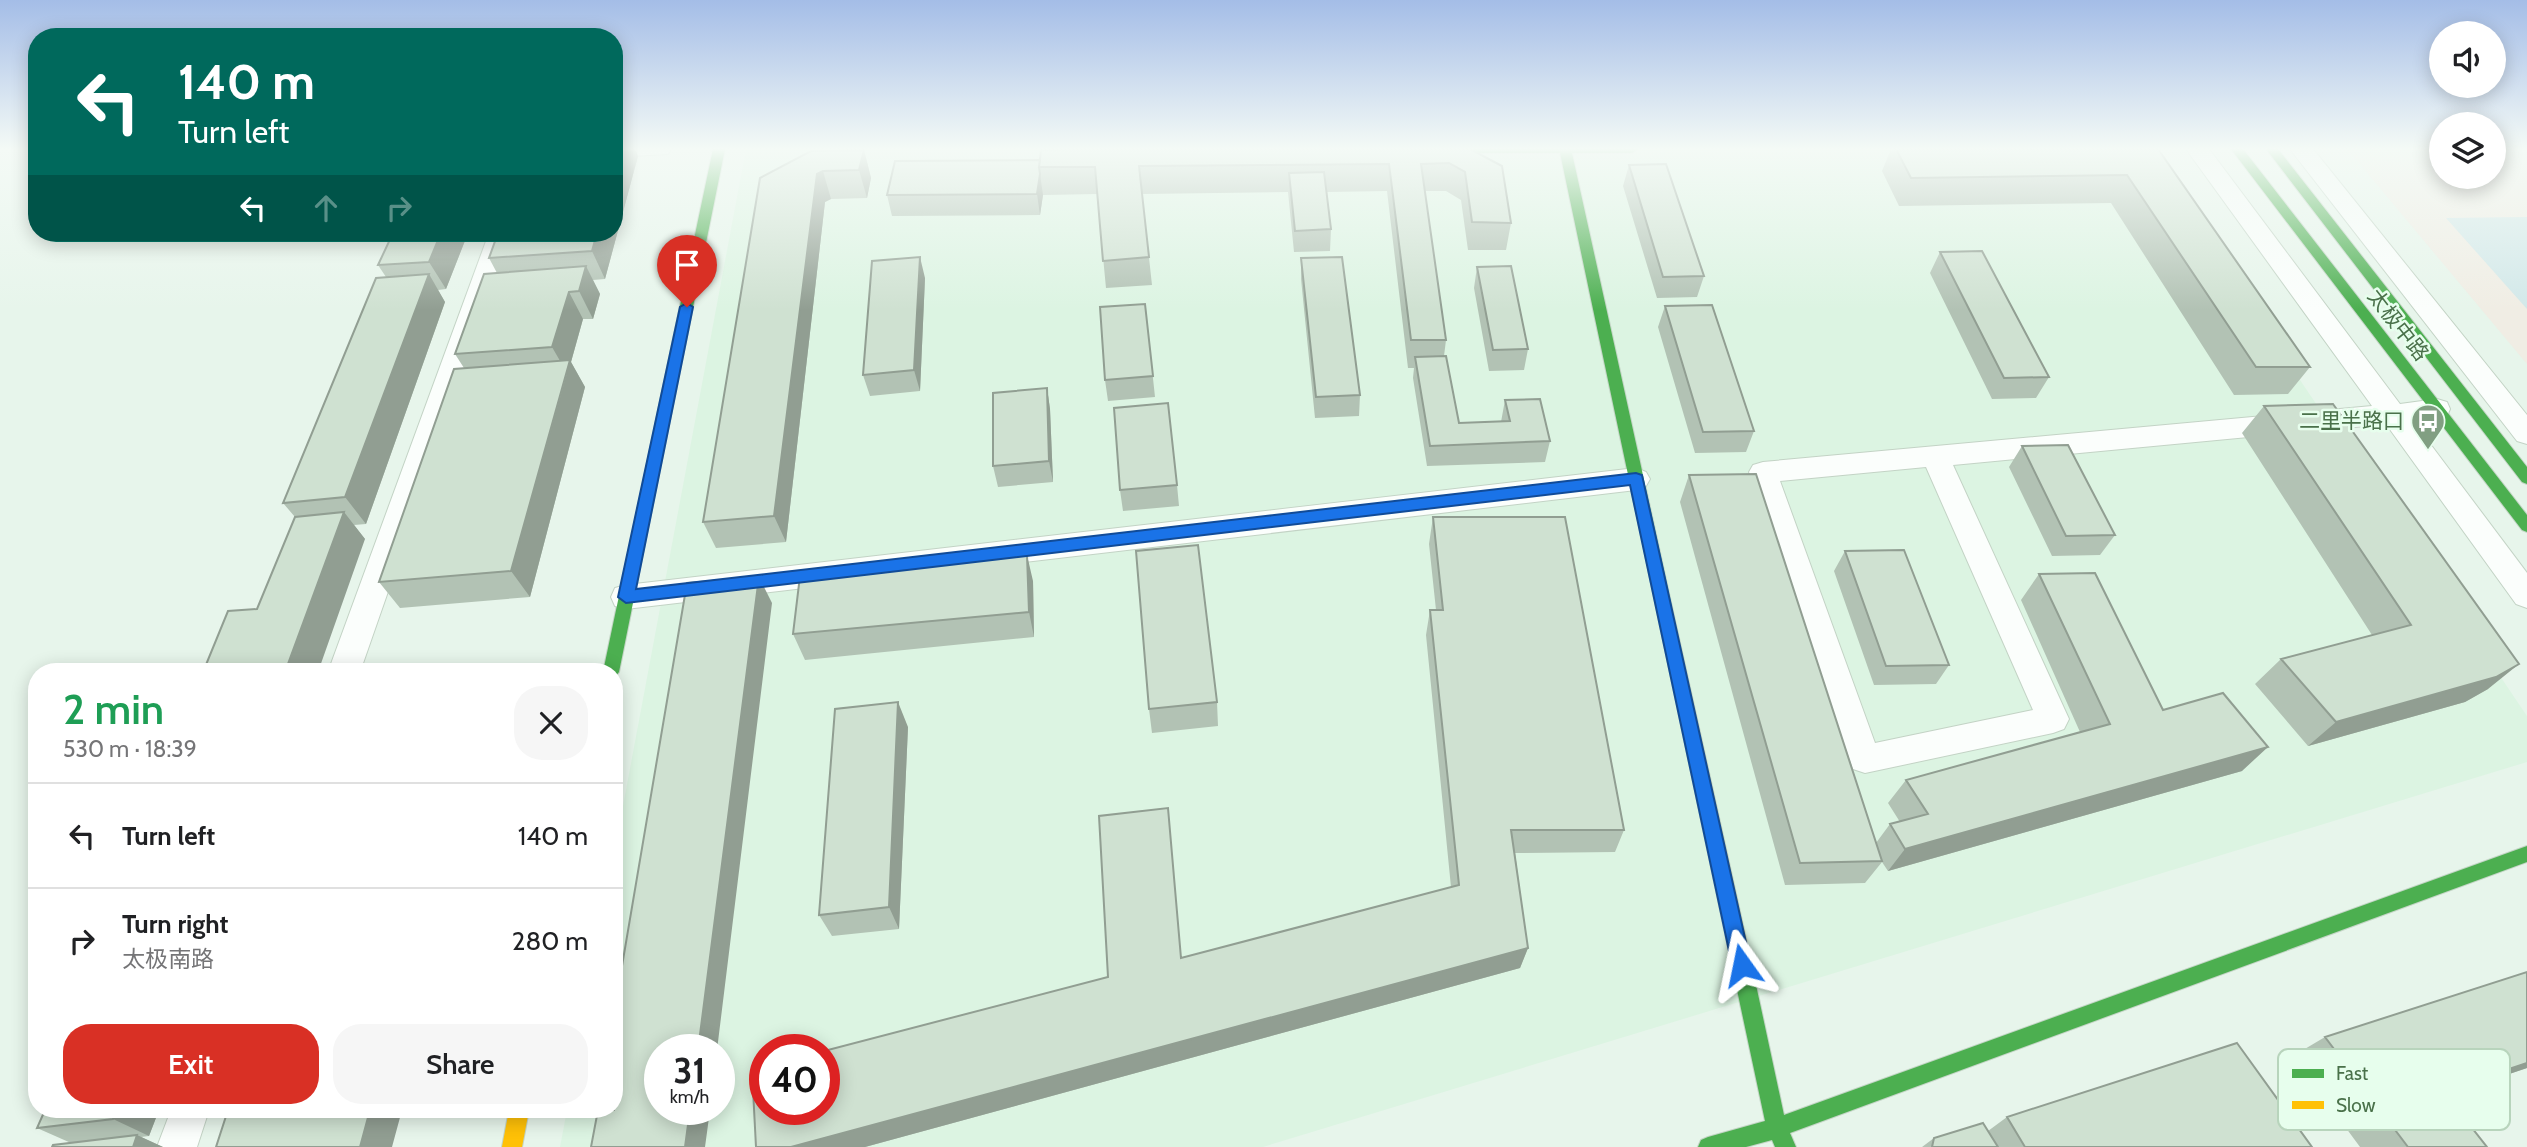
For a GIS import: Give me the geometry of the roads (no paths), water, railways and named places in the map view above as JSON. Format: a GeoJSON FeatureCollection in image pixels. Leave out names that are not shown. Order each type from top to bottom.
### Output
{"type":"FeatureCollection","features":[{"type":"Feature","properties":{"kind":"street"},"geometry":{"type":"LineString","coordinates":[[613,663],[708,203]]}},
{"type":"Feature","properties":{"kind":"street"},"geometry":{"type":"LineString","coordinates":[[1577,203],[1777,1128],[1786,1147]]}},
{"type":"Feature","properties":{"kind":"street"},"geometry":{"type":"LineString","coordinates":[[2237,203],[2527,596]]}},
{"type":"Feature","properties":{"kind":"street","name":"太极中路"},"geometry":{"type":"LineString","coordinates":[[2278,203],[2527,526]]}},
{"type":"Feature","properties":{"kind":"street","name":"太极中路"},"geometry":{"type":"LineString","coordinates":[[2313,203],[2527,478]]}},
{"type":"Feature","properties":{"kind":"street"},"geometry":{"type":"LineString","coordinates":[[2343,203],[2527,434]]}},
{"type":"Feature","properties":{"kind":"street"},"geometry":{"type":"LineString","coordinates":[[347,663],[497,242]]}},
{"type":"Feature","properties":{"kind":"street"},"geometry":{"type":"LineString","coordinates":[[1935,456],[2053,719],[1865,759],[1763,472],[1935,456],[2437,410]]}},
{"type":"Feature","properties":{"kind":"street"},"geometry":{"type":"LineString","coordinates":[[626,597],[1636,479]]}},
{"type":"Feature","properties":{"kind":"street"},"geometry":{"type":"LineString","coordinates":[[1708,1147],[1777,1128],[2527,855]]}},
{"type":"Feature","properties":{"kind":"street"},"geometry":{"type":"LineString","coordinates":[[177,1147],[187,1118]]}},
{"type":"Feature","properties":{"kind":"street"},"geometry":{"type":"LineString","coordinates":[[512,1147],[517,1118]]}},
{"type":"Feature","properties":{"kind":"place","name":"二里半路口"},"geometry":{"type":"Point","coordinates":[2428,451]}}]}
